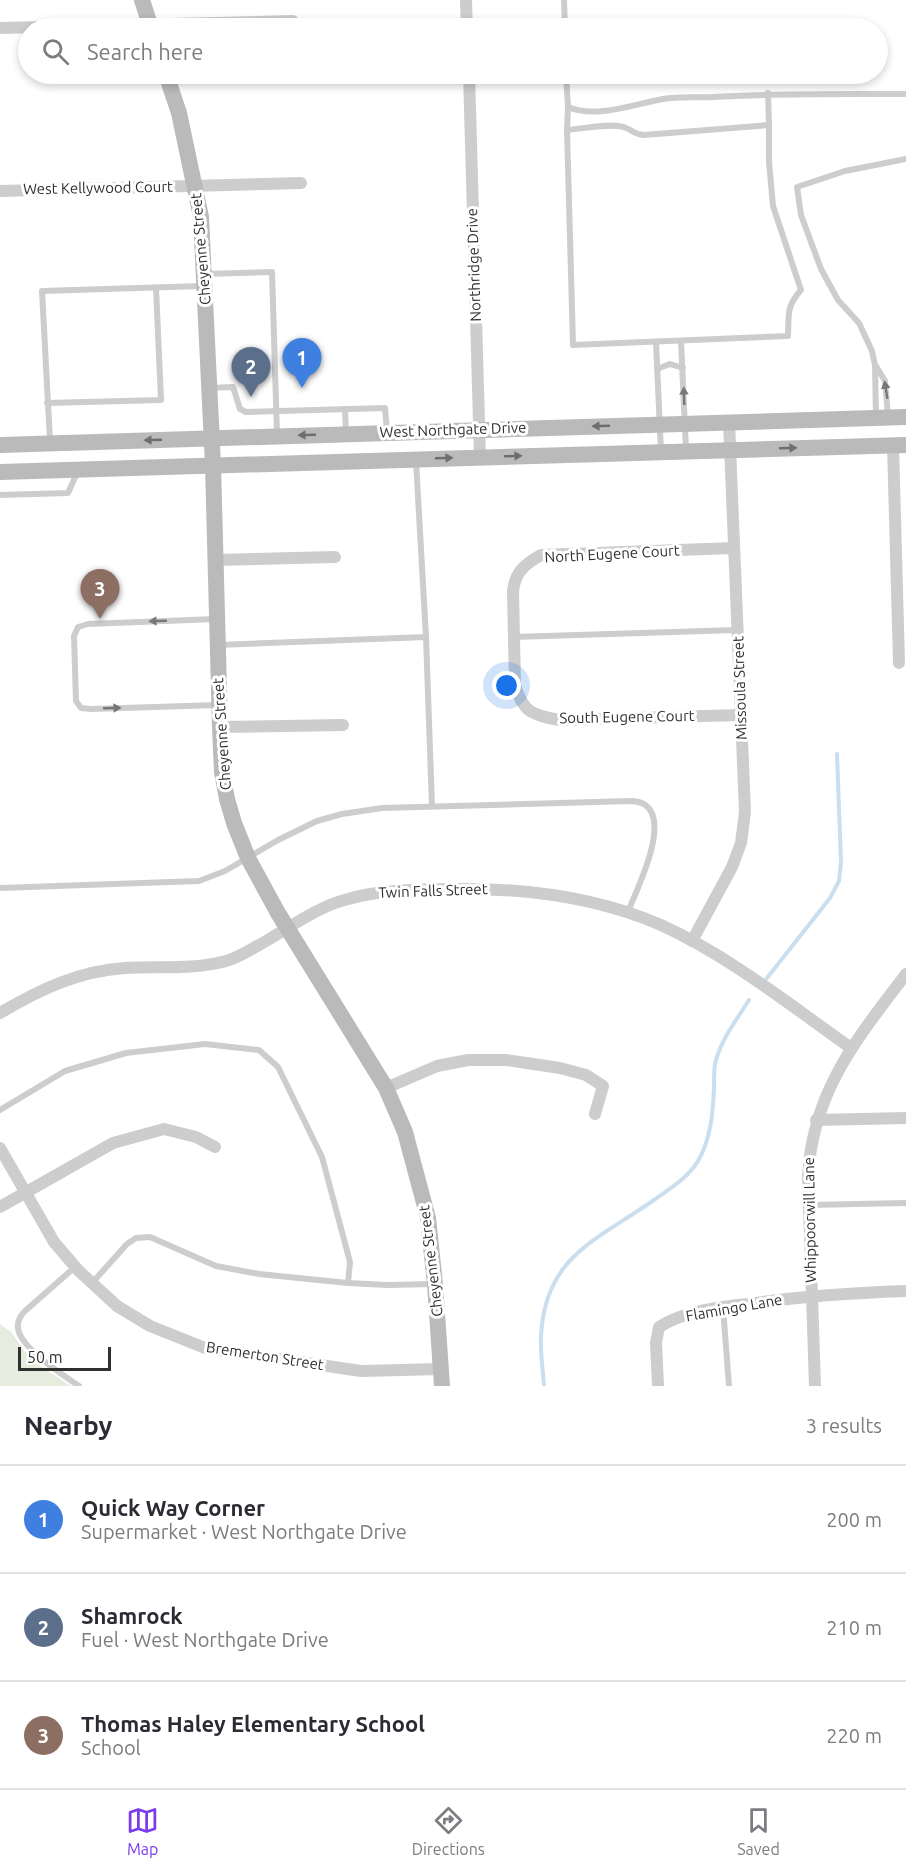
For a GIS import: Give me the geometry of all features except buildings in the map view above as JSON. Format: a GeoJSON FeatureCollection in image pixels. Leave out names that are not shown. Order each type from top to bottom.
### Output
{"type":"FeatureCollection","features":[{"type":"Feature","properties":{"kind":"main road"},"geometry":{"type":"LineString","coordinates":[[142,0],[148,18]]}},
{"type":"Feature","properties":{"kind":"main road","name":"Cheyenne Street"},"geometry":{"type":"LineString","coordinates":[[169,84],[179,113],[201,217],[213,465],[219,705],[222,772],[227,799],[248,858],[386,1088],[405,1132],[428,1218],[442,1386]]}},
{"type":"Feature","properties":{"kind":"main road","name":"West Northgate Drive"},"geometry":{"type":"LineString","coordinates":[[0,445],[906,417]]}},
{"type":"Feature","properties":{"kind":"main road","name":"West Northgate Drive"},"geometry":{"type":"LineString","coordinates":[[0,472],[899,445]]}},
{"type":"Feature","properties":{"kind":"street"},"geometry":{"type":"LineString","coordinates":[[466,0],[467,18]]}},
{"type":"Feature","properties":{"kind":"street"},"geometry":{"type":"LineString","coordinates":[[0,28],[18,28]]}},
{"type":"Feature","properties":{"kind":"street","name":"Northridge Drive"},"geometry":{"type":"LineString","coordinates":[[469,84],[480,457]]}},
{"type":"Feature","properties":{"kind":"street","name":"West Kellywood Court"},"geometry":{"type":"LineString","coordinates":[[0,191],[301,183]]}},
{"type":"Feature","properties":{"kind":"street","name":"Missoula Street"},"geometry":{"type":"LineString","coordinates":[[692,941],[732,867],[741,843],[745,812],[729,422]]}},
{"type":"Feature","properties":{"kind":"street"},"geometry":{"type":"LineString","coordinates":[[899,445],[899,663]]}},
{"type":"Feature","properties":{"kind":"street","name":"North Eugene Court"},"geometry":{"type":"LineString","coordinates":[[513,633],[514,581],[528,562],[541,555],[734,548]]}},
{"type":"Feature","properties":{"kind":"street"},"geometry":{"type":"LineString","coordinates":[[216,560],[335,557]]}},
{"type":"Feature","properties":{"kind":"street","name":"South Eugene Court"},"geometry":{"type":"LineString","coordinates":[[513,633],[515,685],[519,700],[526,708],[541,716],[560,720],[741,715]]}},
{"type":"Feature","properties":{"kind":"street"},"geometry":{"type":"LineString","coordinates":[[220,727],[343,725]]}},
{"type":"Feature","properties":{"kind":"street","name":"Twin Falls Street"},"geometry":{"type":"LineString","coordinates":[[0,1013],[40,990],[83,975],[122,968],[209,965],[228,961],[320,909],[345,899],[370,893],[396,891],[481,889],[534,892],[596,903],[660,925],[732,965],[851,1048]]}},
{"type":"Feature","properties":{"kind":"street","name":"Whippoorwill Lane"},"geometry":{"type":"LineString","coordinates":[[815,1386],[808,1205],[809,1150],[816,1120],[829,1088],[851,1048],[906,974]]}},
{"type":"Feature","properties":{"kind":"street"},"geometry":{"type":"LineString","coordinates":[[386,1088],[437,1066],[468,1060],[506,1060],[560,1068],[586,1076],[603,1086],[596,1114]]}},
{"type":"Feature","properties":{"kind":"street"},"geometry":{"type":"LineString","coordinates":[[816,1120],[906,1118]]}},
{"type":"Feature","properties":{"kind":"street"},"geometry":{"type":"LineString","coordinates":[[0,1207],[113,1143],[164,1129],[196,1137],[215,1147]]}},
{"type":"Feature","properties":{"kind":"street","name":"Bremerton Street"},"geometry":{"type":"LineString","coordinates":[[0,1148],[54,1242],[75,1267],[117,1306],[150,1326],[205,1348],[361,1371],[441,1369]]}},
{"type":"Feature","properties":{"kind":"street","name":"Flamingo Lane"},"geometry":{"type":"LineString","coordinates":[[658,1386],[656,1343],[659,1327],[671,1319],[723,1307],[811,1295],[906,1291]]}},
{"type":"Feature","properties":{"kind":"lane"},"geometry":{"type":"LineString","coordinates":[[564,0],[565,18]]}},
{"type":"Feature","properties":{"kind":"lane"},"geometry":{"type":"LineString","coordinates":[[567,84],[573,345],[788,336],[788,310],[801,290],[774,206],[769,162],[768,93]]}},
{"type":"Feature","properties":{"kind":"lane"},"geometry":{"type":"LineString","coordinates":[[568,107],[574,110],[626,108],[663,98],[768,93],[906,94]]}},
{"type":"Feature","properties":{"kind":"lane"},"geometry":{"type":"LineString","coordinates":[[567,130],[617,126],[627,128],[633,134],[644,135],[769,125]]}},
{"type":"Feature","properties":{"kind":"lane"},"geometry":{"type":"LineString","coordinates":[[882,417],[875,365],[866,335],[850,311],[838,300],[821,269],[801,215],[797,187],[845,171],[906,159]]}},
{"type":"Feature","properties":{"kind":"lane"},"geometry":{"type":"LineString","coordinates":[[50,444],[42,291],[156,288],[272,272],[277,436]]}},
{"type":"Feature","properties":{"kind":"lane"},"geometry":{"type":"LineString","coordinates":[[47,403],[161,400],[156,288]]}},
{"type":"Feature","properties":{"kind":"lane"},"geometry":{"type":"LineString","coordinates":[[681,341],[686,451]]}},
{"type":"Feature","properties":{"kind":"lane"},"geometry":{"type":"LineString","coordinates":[[656,342],[661,452]]}},
{"type":"Feature","properties":{"kind":"lane"},"geometry":{"type":"LineString","coordinates":[[657,369],[670,364],[683,368]]}},
{"type":"Feature","properties":{"kind":"lane"},"geometry":{"type":"LineString","coordinates":[[875,365],[885,381],[882,417]]}},
{"type":"Feature","properties":{"kind":"lane"},"geometry":{"type":"LineString","coordinates":[[210,388],[233,387],[240,409],[246,412],[385,408],[387,432]]}},
{"type":"Feature","properties":{"kind":"lane"},"geometry":{"type":"LineString","coordinates":[[345,409],[346,433]]}},
{"type":"Feature","properties":{"kind":"lane"},"geometry":{"type":"LineString","coordinates":[[416,459],[432,806]]}},
{"type":"Feature","properties":{"kind":"lane"},"geometry":{"type":"LineString","coordinates":[[0,495],[68,493],[78,469]]}},
{"type":"Feature","properties":{"kind":"lane"},"geometry":{"type":"LineString","coordinates":[[217,619],[88,624],[78,627],[74,636],[76,701],[81,708],[219,705]]}},
{"type":"Feature","properties":{"kind":"lane"},"geometry":{"type":"LineString","coordinates":[[513,633],[738,630]]}},
{"type":"Feature","properties":{"kind":"lane"},"geometry":{"type":"LineString","coordinates":[[218,645],[426,637]]}},
{"type":"Feature","properties":{"kind":"lane"},"geometry":{"type":"LineString","coordinates":[[0,888],[199,881],[225,871],[316,821],[342,813],[382,808],[630,801],[643,803],[650,810],[655,834],[652,849],[627,914]]}},
{"type":"Feature","properties":{"kind":"lane"},"geometry":{"type":"LineString","coordinates":[[0,1110],[65,1071],[126,1053],[205,1044],[259,1050],[278,1067],[322,1157],[350,1262],[348,1283]]}},
{"type":"Feature","properties":{"kind":"lane"},"geometry":{"type":"LineString","coordinates":[[808,1205],[906,1203]]}},
{"type":"Feature","properties":{"kind":"lane"},"geometry":{"type":"LineString","coordinates":[[92,1283],[127,1244],[136,1238],[150,1237],[216,1266],[259,1274],[348,1283],[435,1284]]}},
{"type":"Feature","properties":{"kind":"lane"},"geometry":{"type":"LineString","coordinates":[[75,1267],[19,1317],[18,1329],[20,1336],[31,1349],[79,1386]]}},
{"type":"Feature","properties":{"kind":"lane"},"geometry":{"type":"LineString","coordinates":[[723,1307],[729,1386]]}},
{"type":"Feature","properties":{"kind":"green space"},"geometry":{"type":"Polygon","coordinates":[[[0,1324],[11,1332],[31,1360],[71,1386],[0,1386],[0,1324]]]}},
{"type":"Feature","properties":{"kind":"waterway"},"geometry":{"type":"LineString","coordinates":[[767,978],[830,898],[839,881],[841,862],[837,754]]}},
{"type":"Feature","properties":{"kind":"waterway"},"geometry":{"type":"LineString","coordinates":[[544,1386],[541,1336],[545,1309],[552,1287],[563,1268],[578,1253],[672,1187],[694,1167],[706,1144],[710,1125],[717,1055],[749,1000]]}},
{"type":"Feature","properties":{"kind":"place","name":"Quick Way Corner"},"geometry":{"type":"Point","coordinates":[302,388]}},
{"type":"Feature","properties":{"kind":"place","name":"Shamrock"},"geometry":{"type":"Point","coordinates":[251,397]}},
{"type":"Feature","properties":{"kind":"place","name":"Thomas Haley Elementary School"},"geometry":{"type":"Point","coordinates":[100,619]}}]}
